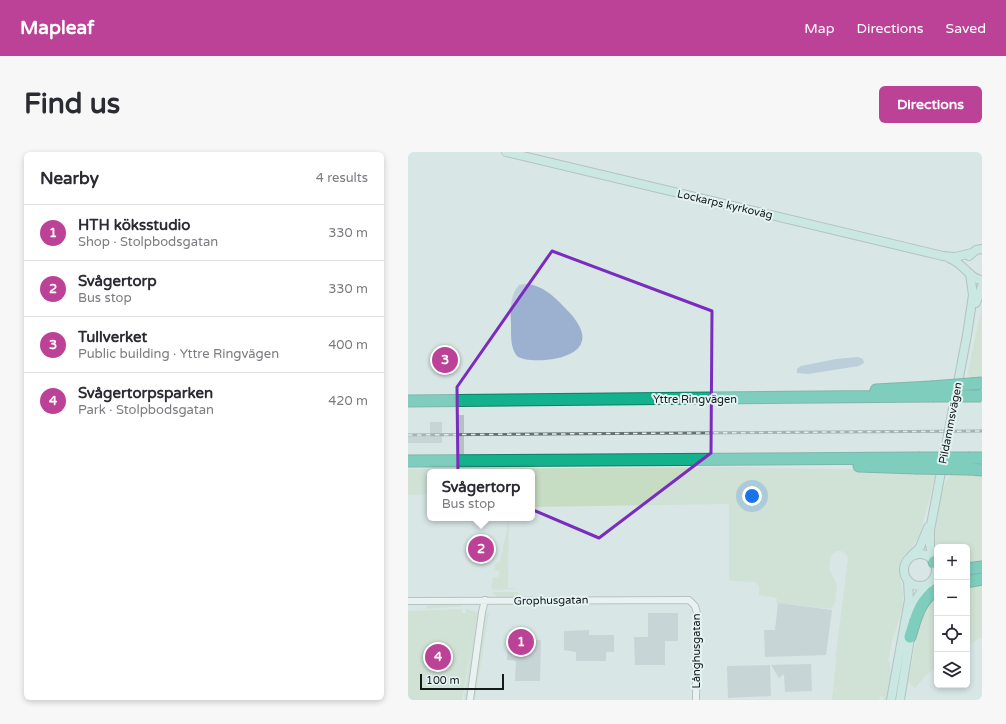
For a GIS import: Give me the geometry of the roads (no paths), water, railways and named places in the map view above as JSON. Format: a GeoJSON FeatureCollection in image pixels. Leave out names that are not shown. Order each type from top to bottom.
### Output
{"type":"FeatureCollection","features":[{"type":"Feature","properties":{"kind":"highway"},"geometry":{"type":"LineString","coordinates":[[932,392],[982,383]]}},
{"type":"Feature","properties":{"kind":"highway","name":"Yttre Ringvägen"},"geometry":{"type":"LineString","coordinates":[[408,401],[743,398],[932,392],[982,396]]}},
{"type":"Feature","properties":{"kind":"highway"},"geometry":{"type":"LineString","coordinates":[[917,463],[982,458]]}},
{"type":"Feature","properties":{"kind":"highway"},"geometry":{"type":"LineString","coordinates":[[408,461],[689,459],[917,463],[982,470]]}},
{"type":"Feature","properties":{"kind":"highway"},"geometry":{"type":"LineString","coordinates":[[970,569],[982,567]]}},
{"type":"Feature","properties":{"kind":"highway"},"geometry":{"type":"LineString","coordinates":[[970,579],[982,578]]}},
{"type":"Feature","properties":{"kind":"highway"},"geometry":{"type":"LineString","coordinates":[[970,581],[982,578]]}},
{"type":"Feature","properties":{"kind":"highway"},"geometry":{"type":"LineString","coordinates":[[910,637],[917,612],[932,585]]}},
{"type":"Feature","properties":{"kind":"main road","name":"Lockarps kyrkoväg"},"geometry":{"type":"LineString","coordinates":[[506,152],[943,256],[955,257],[977,251]]}},
{"type":"Feature","properties":{"kind":"main road","name":"Pildammsvägen"},"geometry":{"type":"LineString","coordinates":[[969,331],[973,283],[966,263],[982,243]]}},
{"type":"Feature","properties":{"kind":"main road","name":"Lockarps kyrkoväg"},"geometry":{"type":"LineString","coordinates":[[943,256],[960,263],[969,273]]}},
{"type":"Feature","properties":{"kind":"main road"},"geometry":{"type":"LineString","coordinates":[[969,273],[976,279],[982,280]]}},
{"type":"Feature","properties":{"kind":"main road","name":"Pildammsvägen"},"geometry":{"type":"LineString","coordinates":[[934,559],[930,545],[933,511],[969,331],[982,286]]}},
{"type":"Feature","properties":{"kind":"main road"},"geometry":{"type":"LineString","coordinates":[[969,331],[982,295]]}},
{"type":"Feature","properties":{"kind":"main road","name":"Pildammsvägen"},"geometry":{"type":"LineString","coordinates":[[891,700],[909,600],[908,581],[904,571],[904,565],[920,547],[933,511]]}},
{"type":"Feature","properties":{"kind":"main road"},"geometry":{"type":"LineString","coordinates":[[911,557],[923,554],[934,561]]}},
{"type":"Feature","properties":{"kind":"main road"},"geometry":{"type":"LineString","coordinates":[[908,581],[916,586],[932,585]]}},
{"type":"Feature","properties":{"kind":"main road"},"geometry":{"type":"LineString","coordinates":[[900,700],[910,637]]}},
{"type":"Feature","properties":{"kind":"street","name":"Grophusgatan"},"geometry":{"type":"LineString","coordinates":[[408,601],[685,598],[693,602]]}},
{"type":"Feature","properties":{"kind":"street"},"geometry":{"type":"LineString","coordinates":[[470,700],[485,600]]}},
{"type":"Feature","properties":{"kind":"street","name":"Långhusgatan"},"geometry":{"type":"LineString","coordinates":[[693,602],[697,613],[696,700]]}},
{"type":"Feature","properties":{"kind":"water"},"geometry":{"type":"Polygon","coordinates":[[[524,284],[537,286],[548,292],[567,310],[580,327],[582,341],[576,350],[565,356],[551,360],[524,359],[517,356],[513,349],[511,340],[511,308],[512,298],[516,289],[519,285],[524,284]]]}},
{"type":"Feature","properties":{"kind":"water"},"geometry":{"type":"Polygon","coordinates":[[[858,357],[863,359],[864,363],[859,366],[808,374],[797,373],[797,369],[801,366],[836,359],[858,357]]]}},
{"type":"Feature","properties":{"kind":"railway"},"geometry":{"type":"LineString","coordinates":[[408,435],[982,431]]}},
{"type":"Feature","properties":{"kind":"place","name":"Tullverket"},"geometry":{"type":"Point","coordinates":[445,360]}},
{"type":"Feature","properties":{"kind":"place","name":"Svågertorp"},"geometry":{"type":"Point","coordinates":[481,549]}},
{"type":"Feature","properties":{"kind":"place","name":"HTH köksstudio"},"geometry":{"type":"Point","coordinates":[521,642]}},
{"type":"Feature","properties":{"kind":"place","name":"Svågertorpsparken"},"geometry":{"type":"Point","coordinates":[438,657]}}]}
